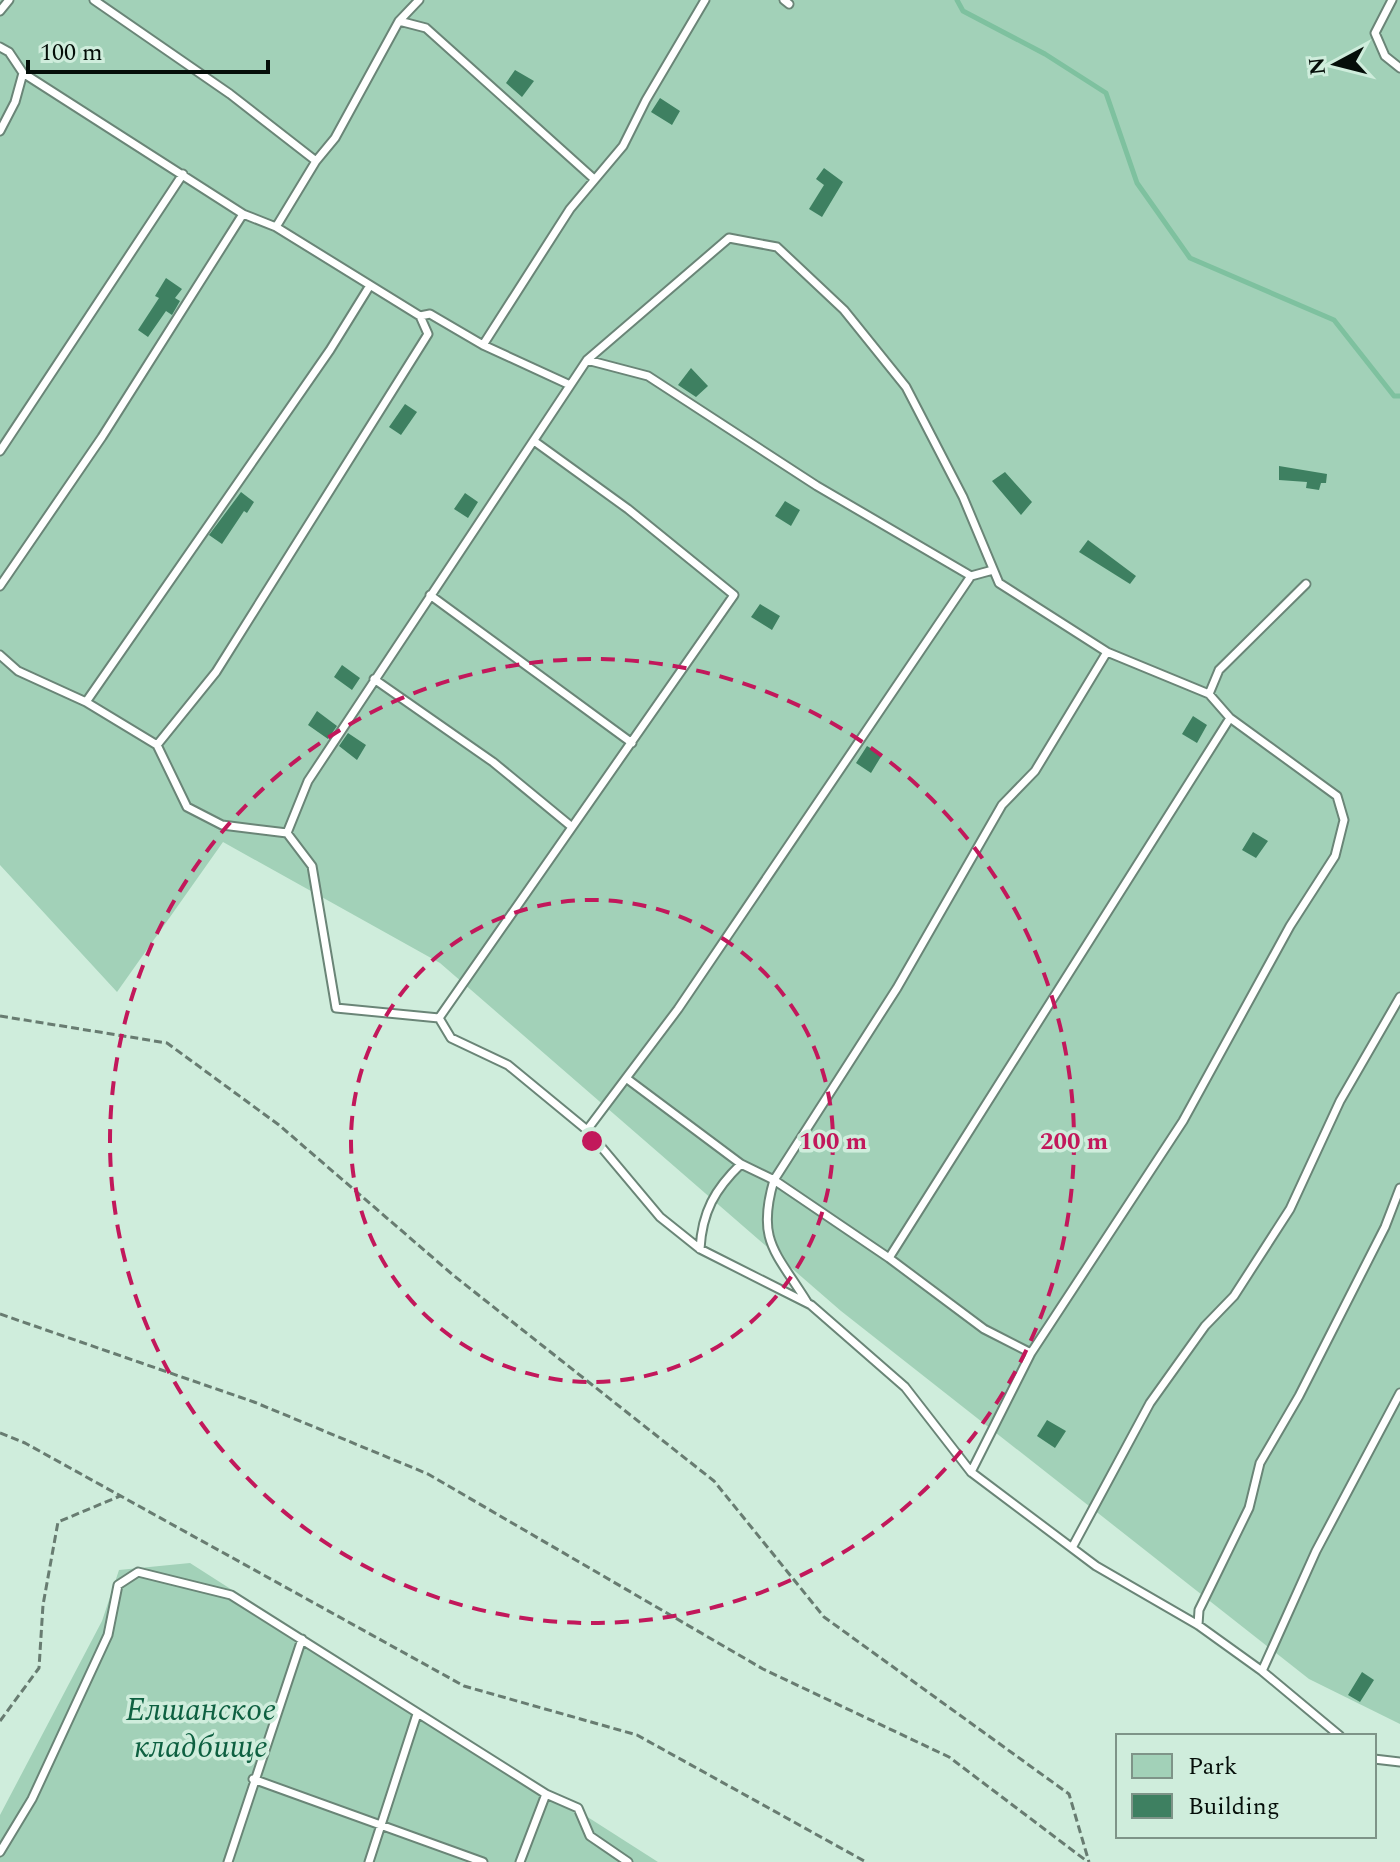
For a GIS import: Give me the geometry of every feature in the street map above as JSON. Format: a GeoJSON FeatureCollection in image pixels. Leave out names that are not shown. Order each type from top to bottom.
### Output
{"type":"FeatureCollection","features":[{"type":"Feature","properties":{"kind":"lane"},"geometry":{"type":"LineString","coordinates":[[0,11],[9,0]]}},
{"type":"Feature","properties":{"kind":"lane"},"geometry":{"type":"LineString","coordinates":[[94,0],[218,85],[316,161]]}},
{"type":"Feature","properties":{"kind":"lane"},"geometry":{"type":"LineString","coordinates":[[406,0],[418,3]]}},
{"type":"Feature","properties":{"kind":"lane"},"geometry":{"type":"LineString","coordinates":[[483,345],[593,178],[623,146],[646,100],[705,0]]}},
{"type":"Feature","properties":{"kind":"lane"},"geometry":{"type":"LineString","coordinates":[[1392,0],[1375,33],[1385,56],[1400,68]]}},
{"type":"Feature","properties":{"kind":"lane"},"geometry":{"type":"LineString","coordinates":[[276,227],[316,161],[335,138],[399,21],[418,3]]}},
{"type":"Feature","properties":{"kind":"lane"},"geometry":{"type":"LineString","coordinates":[[399,21],[426,28],[593,178]]}},
{"type":"Feature","properties":{"kind":"lane"},"geometry":{"type":"LineString","coordinates":[[0,47],[9,52],[23,73],[243,214],[276,227],[420,316],[428,334],[216,672],[157,745]]}},
{"type":"Feature","properties":{"kind":"lane"},"geometry":{"type":"LineString","coordinates":[[0,131],[15,102],[23,73]]}},
{"type":"Feature","properties":{"kind":"lane"},"geometry":{"type":"LineString","coordinates":[[0,451],[183,174]]}},
{"type":"Feature","properties":{"kind":"lane"},"geometry":{"type":"LineString","coordinates":[[0,586],[102,437],[243,214]]}},
{"type":"Feature","properties":{"kind":"lane"},"geometry":{"type":"LineString","coordinates":[[287,833],[308,781],[587,360],[729,238],[777,247],[844,310],[906,387],[963,497],[999,583],[1107,652],[1209,694],[1230,718],[1337,796],[1344,820],[1335,856],[1290,926],[1183,1121],[1031,1353],[971,1472]]}},
{"type":"Feature","properties":{"kind":"lane"},"geometry":{"type":"LineString","coordinates":[[86,702],[295,402],[369,287]]}},
{"type":"Feature","properties":{"kind":"lane"},"geometry":{"type":"LineString","coordinates":[[420,316],[430,314],[483,345],[570,385]]}},
{"type":"Feature","properties":{"kind":"lane"},"geometry":{"type":"LineString","coordinates":[[587,360],[648,376],[817,486],[971,576]]}},
{"type":"Feature","properties":{"kind":"lane"},"geometry":{"type":"LineString","coordinates":[[439,1018],[734,595],[628,509],[534,441]]}},
{"type":"Feature","properties":{"kind":"lane"},"geometry":{"type":"LineString","coordinates":[[587,1130],[678,1009],[971,576],[993,570]]}},
{"type":"Feature","properties":{"kind":"lane"},"geometry":{"type":"LineString","coordinates":[[1209,694],[1219,670],[1306,584]]}},
{"type":"Feature","properties":{"kind":"lane"},"geometry":{"type":"LineString","coordinates":[[430,595],[632,743]]}},
{"type":"Feature","properties":{"kind":"lane"},"geometry":{"type":"LineString","coordinates":[[808,1304],[767,1238],[764,1213],[774,1180],[897,988],[1002,805],[1035,771],[1107,652]]}},
{"type":"Feature","properties":{"kind":"lane"},"geometry":{"type":"LineString","coordinates":[[0,655],[18,671],[86,702],[157,745],[187,807],[222,825],[287,833],[312,866],[336,1008],[439,1018]]}},
{"type":"Feature","properties":{"kind":"lane"},"geometry":{"type":"LineString","coordinates":[[374,679],[493,762],[572,827]]}},
{"type":"Feature","properties":{"kind":"lane"},"geometry":{"type":"LineString","coordinates":[[889,1258],[1230,718]]}},
{"type":"Feature","properties":{"kind":"lane"},"geometry":{"type":"LineString","coordinates":[[1073,1546],[1150,1403],[1205,1326],[1234,1296],[1290,1209],[1340,1101],[1400,997]]}},
{"type":"Feature","properties":{"kind":"lane"},"geometry":{"type":"LineString","coordinates":[[439,1018],[451,1038],[508,1065],[587,1130],[660,1217],[700,1249],[808,1304],[905,1387],[971,1472],[1096,1566],[1198,1625],[1262,1671],[1338,1734]]}},
{"type":"Feature","properties":{"kind":"lane"},"geometry":{"type":"LineString","coordinates":[[626,1078],[741,1164],[774,1180],[889,1258],[984,1329],[1031,1353]]}},
{"type":"Feature","properties":{"kind":"lane"},"geometry":{"type":"LineString","coordinates":[[700,1249],[702,1219],[721,1183],[741,1164]]}},
{"type":"Feature","properties":{"kind":"lane"},"geometry":{"type":"LineString","coordinates":[[1198,1625],[1199,1610],[1249,1508],[1260,1463],[1299,1396],[1385,1227],[1400,1188]]}},
{"type":"Feature","properties":{"kind":"lane"},"geometry":{"type":"LineString","coordinates":[[1262,1671],[1316,1551],[1400,1393]]}},
{"type":"Feature","properties":{"kind":"lane"},"geometry":{"type":"LineString","coordinates":[[0,1852],[32,1799],[108,1635],[118,1585],[138,1572],[231,1595],[546,1794],[578,1808],[590,1836],[628,1862]]}},
{"type":"Feature","properties":{"kind":"lane"},"geometry":{"type":"LineString","coordinates":[[228,1862],[253,1779],[302,1639]]}},
{"type":"Feature","properties":{"kind":"lane"},"geometry":{"type":"LineString","coordinates":[[369,1862],[417,1714]]}},
{"type":"Feature","properties":{"kind":"lane"},"geometry":{"type":"LineString","coordinates":[[1376,1759],[1400,1762]]}},
{"type":"Feature","properties":{"kind":"lane"},"geometry":{"type":"LineString","coordinates":[[253,1779],[483,1862]]}},
{"type":"Feature","properties":{"kind":"lane"},"geometry":{"type":"LineString","coordinates":[[520,1862],[546,1794]]}},
{"type":"Feature","properties":{"kind":"path"},"geometry":{"type":"LineString","coordinates":[[0,1016],[167,1043],[279,1125],[453,1275],[714,1481],[824,1617],[1069,1794],[1088,1862]]}},
{"type":"Feature","properties":{"kind":"path"},"geometry":{"type":"LineString","coordinates":[[0,1314],[254,1402],[428,1474],[763,1669],[949,1757],[1088,1862]]}},
{"type":"Feature","properties":{"kind":"path"},"geometry":{"type":"LineString","coordinates":[[0,1433],[25,1443],[464,1686],[637,1735],[866,1862]]}},
{"type":"Feature","properties":{"kind":"path"},"geometry":{"type":"LineString","coordinates":[[0,1721],[39,1668],[43,1605],[58,1522],[120,1496]]}},
{"type":"Feature","properties":{"kind":"green space"},"geometry":{"type":"Polygon","coordinates":[[[0,0],[1400,0],[1400,1724],[1309,1679],[841,1311],[440,963],[223,842],[117,992],[0,865],[0,0]]]}},
{"type":"Feature","properties":{"kind":"green space","name":"Елшанское кладбище"},"geometry":{"type":"Polygon","coordinates":[[[190,1563],[658,1862],[0,1862],[0,1815],[102,1621],[119,1570],[190,1563]]]}},
{"type":"Feature","properties":{"kind":"building"},"geometry":{"type":"Polygon","coordinates":[[[515,70],[534,81],[522,97],[506,83],[515,70]]]}},
{"type":"Feature","properties":{"kind":"building"},"geometry":{"type":"Polygon","coordinates":[[[660,98],[680,111],[672,125],[651,112],[660,98]]]}},
{"type":"Feature","properties":{"kind":"building"},"geometry":{"type":"Polygon","coordinates":[[[824,168],[843,182],[822,217],[809,209],[824,185],[816,179],[824,168]]]}},
{"type":"Feature","properties":{"kind":"building"},"geometry":{"type":"Polygon","coordinates":[[[166,278],[182,289],[175,298],[180,301],[172,315],[166,311],[148,337],[138,330],[159,298],[155,296],[166,278]]]}},
{"type":"Feature","properties":{"kind":"building"},"geometry":{"type":"Polygon","coordinates":[[[691,368],[708,386],[696,397],[678,385],[691,368]]]}},
{"type":"Feature","properties":{"kind":"building"},"geometry":{"type":"Polygon","coordinates":[[[405,404],[417,412],[401,435],[389,427],[405,404]]]}},
{"type":"Feature","properties":{"kind":"building"},"geometry":{"type":"Polygon","coordinates":[[[1279,466],[1327,474],[1326,483],[1321,483],[1319,490],[1306,488],[1307,482],[1279,480],[1279,466]]]}},
{"type":"Feature","properties":{"kind":"building"},"geometry":{"type":"Polygon","coordinates":[[[1005,472],[1032,502],[1021,515],[992,481],[1005,472]]]}},
{"type":"Feature","properties":{"kind":"building"},"geometry":{"type":"Polygon","coordinates":[[[241,492],[254,502],[247,513],[244,511],[222,544],[209,535],[241,492]]]}},
{"type":"Feature","properties":{"kind":"building"},"geometry":{"type":"Polygon","coordinates":[[[465,493],[478,502],[468,518],[454,509],[465,493]]]}},
{"type":"Feature","properties":{"kind":"building"},"geometry":{"type":"Polygon","coordinates":[[[785,501],[800,510],[791,526],[775,516],[785,501]]]}},
{"type":"Feature","properties":{"kind":"building"},"geometry":{"type":"Polygon","coordinates":[[[1088,540],[1136,576],[1130,584],[1079,552],[1088,540]]]}},
{"type":"Feature","properties":{"kind":"building"},"geometry":{"type":"Polygon","coordinates":[[[760,604],[780,616],[772,630],[751,617],[760,604]]]}},
{"type":"Feature","properties":{"kind":"building"},"geometry":{"type":"Polygon","coordinates":[[[342,665],[360,678],[352,690],[334,677],[342,665]]]}},
{"type":"Feature","properties":{"kind":"building"},"geometry":{"type":"Polygon","coordinates":[[[317,711],[337,726],[328,739],[308,725],[317,711]]]}},
{"type":"Feature","properties":{"kind":"building"},"geometry":{"type":"Polygon","coordinates":[[[1193,716],[1207,725],[1197,743],[1182,734],[1193,716]]]}},
{"type":"Feature","properties":{"kind":"building"},"geometry":{"type":"Polygon","coordinates":[[[348,733],[366,745],[357,760],[339,746],[348,733]]]}},
{"type":"Feature","properties":{"kind":"building"},"geometry":{"type":"Polygon","coordinates":[[[867,746],[882,755],[871,773],[856,763],[867,746]]]}},
{"type":"Feature","properties":{"kind":"building"},"geometry":{"type":"Polygon","coordinates":[[[1253,832],[1268,841],[1256,858],[1242,850],[1253,832]]]}},
{"type":"Feature","properties":{"kind":"building"},"geometry":{"type":"Polygon","coordinates":[[[1047,1420],[1066,1431],[1055,1448],[1037,1436],[1047,1420]]]}},
{"type":"Feature","properties":{"kind":"building"},"geometry":{"type":"Polygon","coordinates":[[[1362,1672],[1374,1680],[1360,1702],[1348,1695],[1362,1672]]]}},
{"type":"Feature","properties":{"kind":"waterway"},"geometry":{"type":"LineString","coordinates":[[957,0],[963,11],[1045,54],[1106,93],[1137,183],[1190,258],[1334,320],[1394,396],[1400,396]]}}]}
